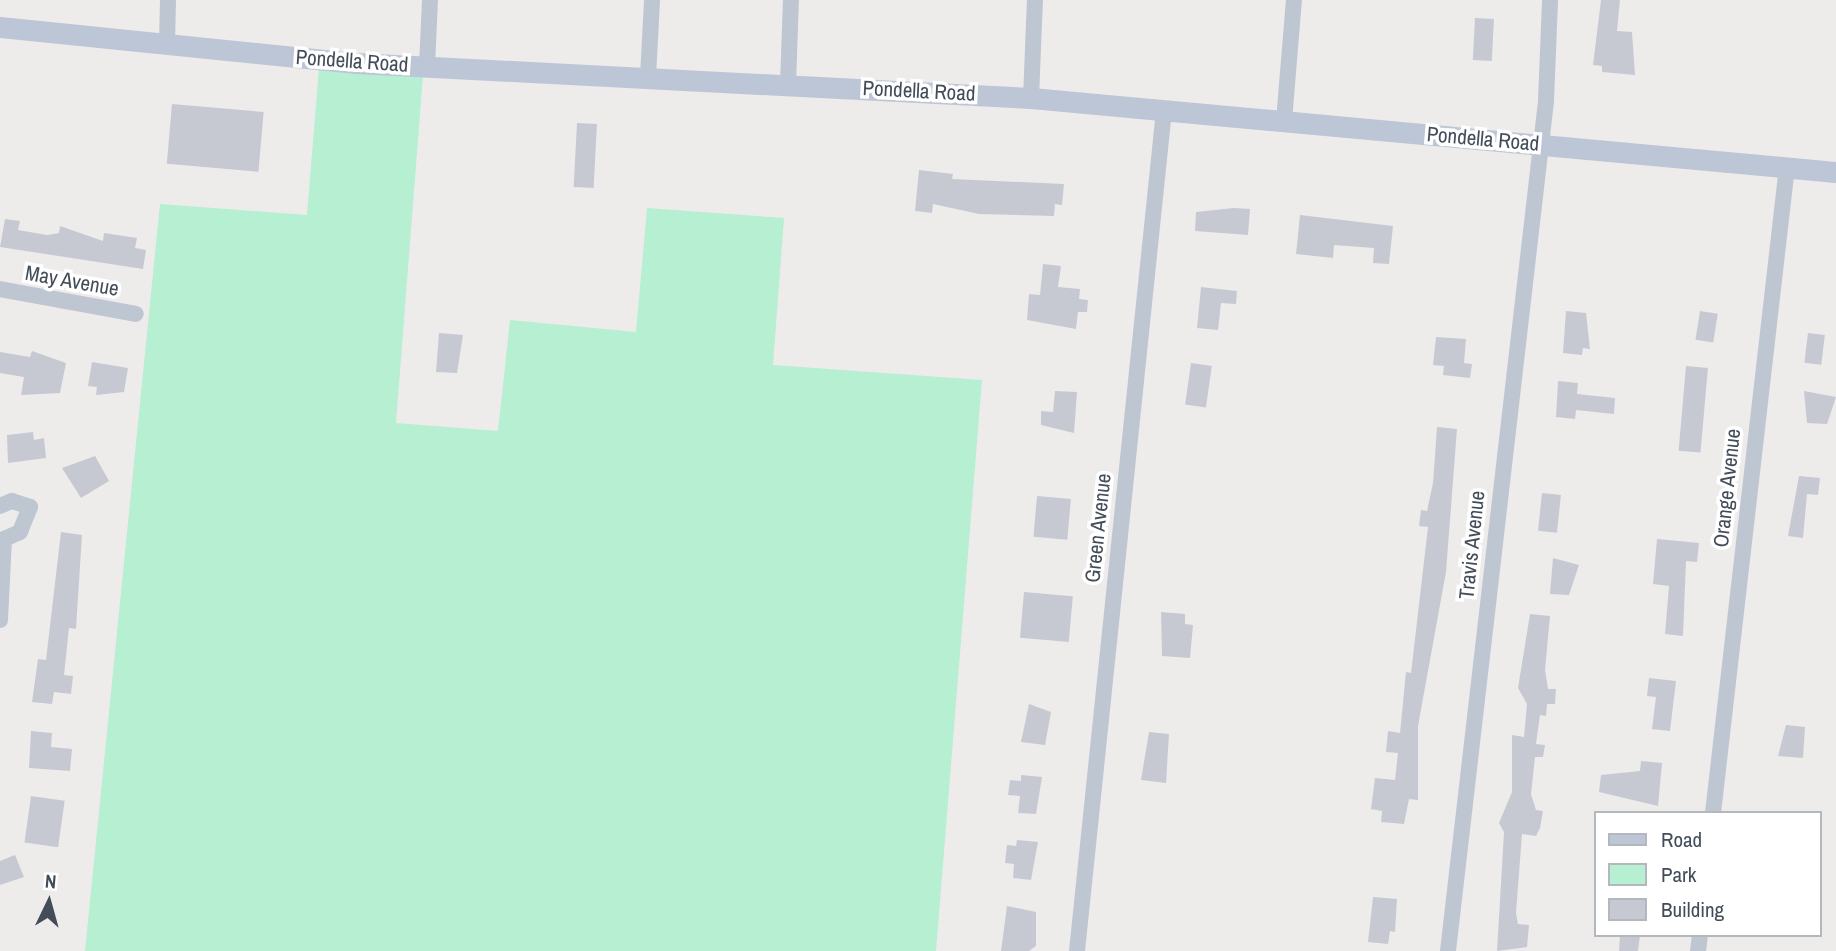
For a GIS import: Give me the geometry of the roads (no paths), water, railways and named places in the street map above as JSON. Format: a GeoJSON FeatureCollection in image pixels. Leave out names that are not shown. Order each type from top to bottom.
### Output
{"type":"FeatureCollection","features":[{"type":"Feature","properties":{"kind":"main road","name":"Pondella Road"},"geometry":{"type":"LineString","coordinates":[[0,27],[427,66],[1031,98],[1836,172]]}},
{"type":"Feature","properties":{"kind":"street"},"geometry":{"type":"LineString","coordinates":[[167,44],[168,0]]}},
{"type":"Feature","properties":{"kind":"street"},"geometry":{"type":"LineString","coordinates":[[427,66],[430,0]]}},
{"type":"Feature","properties":{"kind":"street"},"geometry":{"type":"LineString","coordinates":[[648,77],[652,0]]}},
{"type":"Feature","properties":{"kind":"street"},"geometry":{"type":"LineString","coordinates":[[788,84],[791,0]]}},
{"type":"Feature","properties":{"kind":"street"},"geometry":{"type":"LineString","coordinates":[[1031,98],[1035,0]]}},
{"type":"Feature","properties":{"kind":"street"},"geometry":{"type":"LineString","coordinates":[[1284,121],[1294,0]]}},
{"type":"Feature","properties":{"kind":"street","name":"Travis Avenue"},"geometry":{"type":"LineString","coordinates":[[1448,951],[1539,145],[1550,0]]}},
{"type":"Feature","properties":{"kind":"street","name":"Green Avenue"},"geometry":{"type":"LineString","coordinates":[[1077,951],[1164,110]]}},
{"type":"Feature","properties":{"kind":"street","name":"Orange Avenue"},"geometry":{"type":"LineString","coordinates":[[1713,811],[1787,167]]}},
{"type":"Feature","properties":{"kind":"street","name":"May Avenue"},"geometry":{"type":"LineString","coordinates":[[0,289],[136,314]]}},
{"type":"Feature","properties":{"kind":"street"},"geometry":{"type":"LineString","coordinates":[[0,506],[12,500],[30,507],[20,532],[2,536],[0,620]]}}]}
